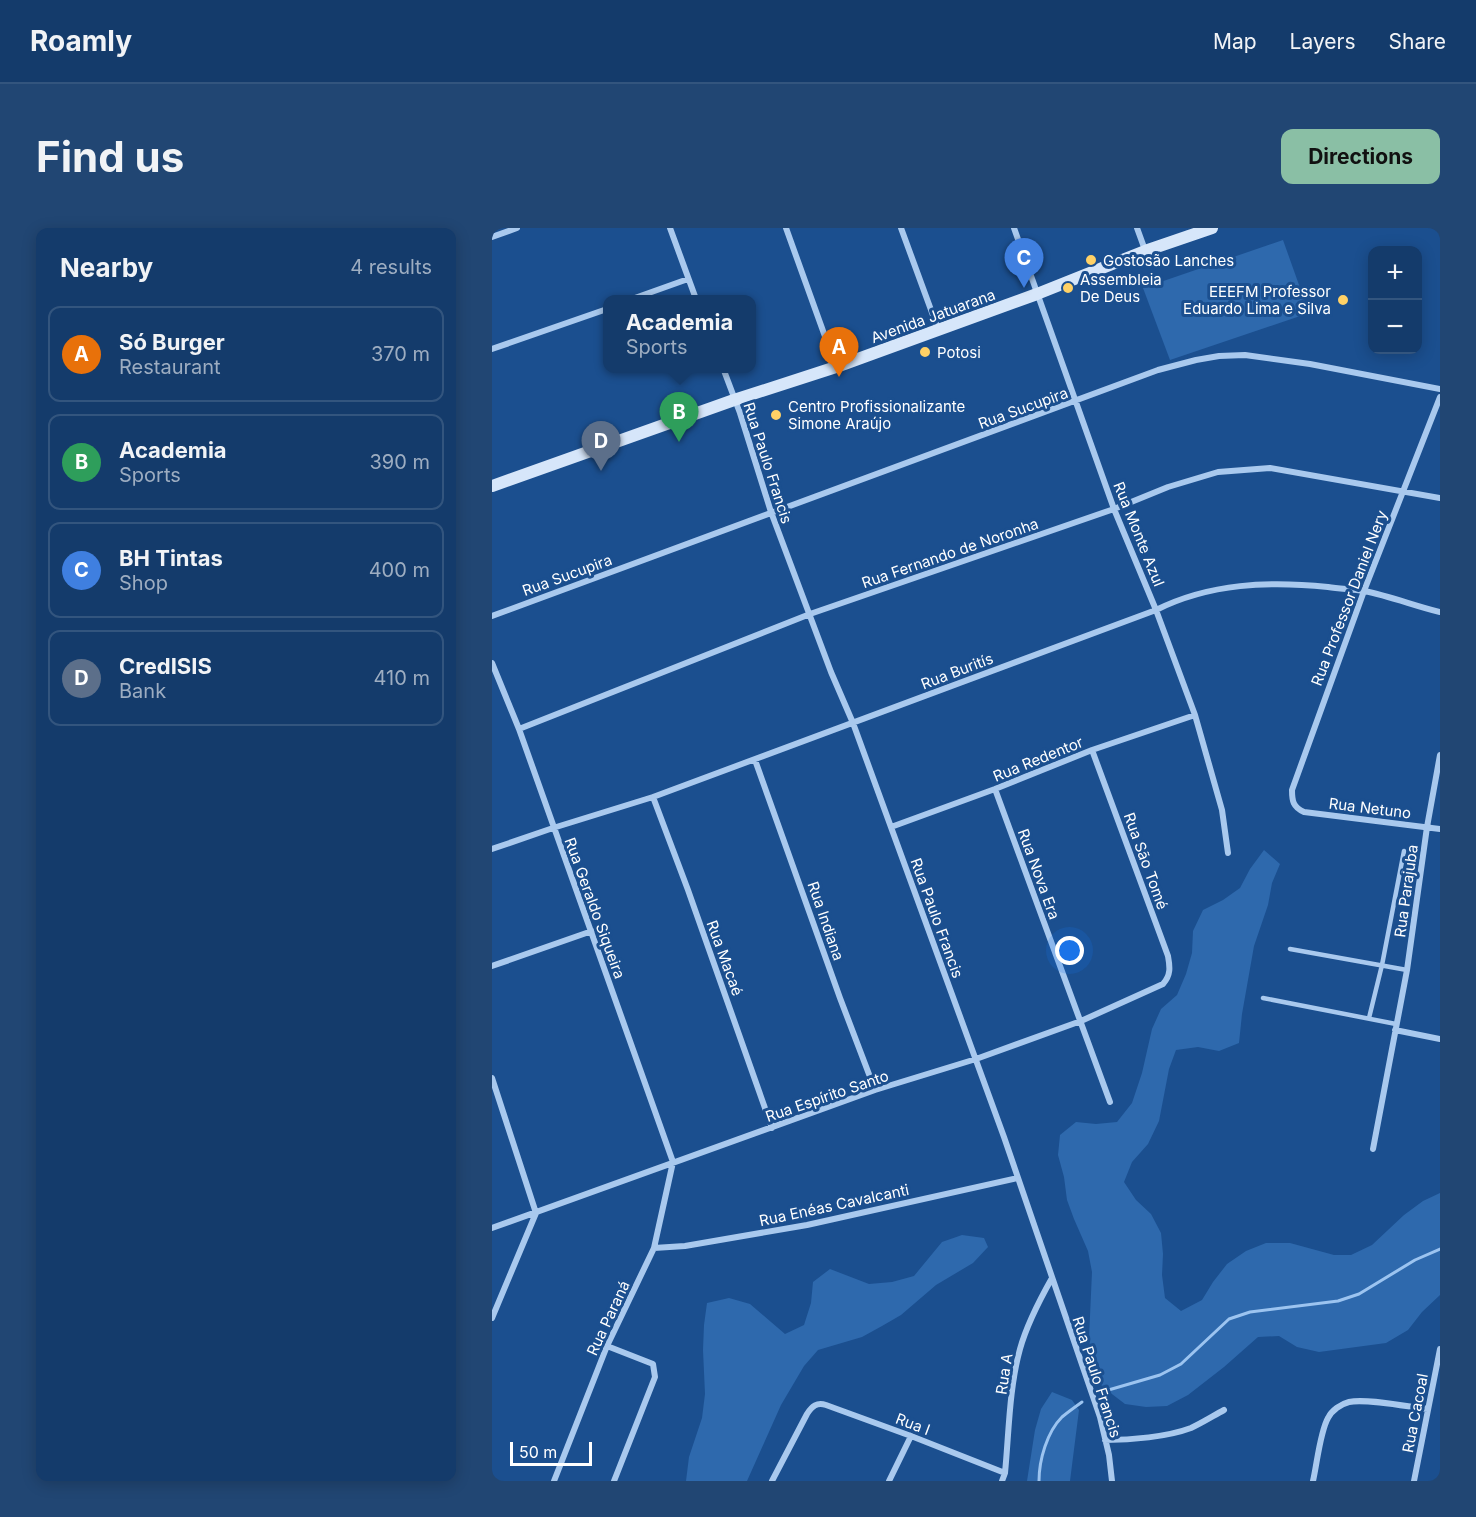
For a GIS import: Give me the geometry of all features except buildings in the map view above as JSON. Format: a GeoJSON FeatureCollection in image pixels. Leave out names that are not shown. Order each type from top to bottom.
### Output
{"type":"FeatureCollection","features":[{"type":"Feature","properties":{"kind":"street"},"geometry":{"type":"LineString","coordinates":[[492,237],[517,228]]}},
{"type":"Feature","properties":{"kind":"street"},"geometry":{"type":"LineString","coordinates":[[670,228],[694,295]]}},
{"type":"Feature","properties":{"kind":"street"},"geometry":{"type":"LineString","coordinates":[[786,228],[836,367]]}},
{"type":"Feature","properties":{"kind":"street"},"geometry":{"type":"LineString","coordinates":[[901,228],[938,329]]}},
{"type":"Feature","properties":{"kind":"street","name":"Rua Monte Azul"},"geometry":{"type":"LineString","coordinates":[[1014,228],[1114,509],[1156,610],[1195,715],[1220,802],[1228,853]]}},
{"type":"Feature","properties":{"kind":"street"},"geometry":{"type":"LineString","coordinates":[[1137,228],[1145,251]]}},
{"type":"Feature","properties":{"kind":"street","name":"Avenida Jatuarana"},"geometry":{"type":"LineString","coordinates":[[492,486],[734,400],[836,367],[1212,228]]}},
{"type":"Feature","properties":{"kind":"street"},"geometry":{"type":"LineString","coordinates":[[645,295],[688,279]]}},
{"type":"Feature","properties":{"kind":"street"},"geometry":{"type":"LineString","coordinates":[[492,349],[603,310]]}},
{"type":"Feature","properties":{"kind":"street","name":"Rua Sucupira"},"geometry":{"type":"LineString","coordinates":[[492,616],[1158,370],[1196,360],[1245,355],[1310,364],[1440,389]]}},
{"type":"Feature","properties":{"kind":"street","name":"Rua Paulo Francis"},"geometry":{"type":"LineString","coordinates":[[724,373],[771,512],[831,672],[853,723],[1018,1178],[1100,1417],[1112,1481]]}},
{"type":"Feature","properties":{"kind":"street","name":"Rua Professor Daniel Nery"},"geometry":{"type":"LineString","coordinates":[[1297,809],[1292,800],[1293,784],[1364,591],[1440,397]]}},
{"type":"Feature","properties":{"kind":"street","name":"Rua Fernando de Noronha"},"geometry":{"type":"LineString","coordinates":[[519,729],[810,614],[1114,509],[1168,487],[1218,472],[1270,468],[1440,498]]}},
{"type":"Feature","properties":{"kind":"street","name":"Rua Buritís"},"geometry":{"type":"LineString","coordinates":[[492,849],[653,797],[1168,604],[1209,591],[1248,585],[1289,584],[1364,591],[1440,612]]}},
{"type":"Feature","properties":{"kind":"street","name":"Rua Geraldo Siqueira"},"geometry":{"type":"LineString","coordinates":[[492,663],[519,729],[673,1162]]}},
{"type":"Feature","properties":{"kind":"street","name":"Rua Redentor"},"geometry":{"type":"LineString","coordinates":[[891,827],[1092,750],[1195,715]]}},
{"type":"Feature","properties":{"kind":"street","name":"Rua São Tomé"},"geometry":{"type":"LineString","coordinates":[[1092,750],[1168,956],[1170,968],[1167,980]]}},
{"type":"Feature","properties":{"kind":"street","name":"Rua Parajuba"},"geometry":{"type":"LineString","coordinates":[[1373,1149],[1407,970],[1427,827],[1440,755]]}},
{"type":"Feature","properties":{"kind":"street","name":"Rua Indiana"},"geometry":{"type":"LineString","coordinates":[[755,760],[875,1090]]}},
{"type":"Feature","properties":{"kind":"street","name":"Rua Nova Era"},"geometry":{"type":"LineString","coordinates":[[995,789],[1110,1102]]}},
{"type":"Feature","properties":{"kind":"street","name":"Rua Macaé"},"geometry":{"type":"LineString","coordinates":[[653,797],[772,1128]]}},
{"type":"Feature","properties":{"kind":"street","name":"Rua Netuno"},"geometry":{"type":"LineString","coordinates":[[1297,809],[1304,812],[1440,830]]}},
{"type":"Feature","properties":{"kind":"street"},"geometry":{"type":"LineString","coordinates":[[492,966],[592,932]]}},
{"type":"Feature","properties":{"kind":"street","name":"Rua Espírito Santo"},"geometry":{"type":"LineString","coordinates":[[492,1228],[875,1090],[976,1059],[1081,1021],[1159,986],[1167,980]]}},
{"type":"Feature","properties":{"kind":"street"},"geometry":{"type":"LineString","coordinates":[[1395,1027],[1440,1040]]}},
{"type":"Feature","properties":{"kind":"street"},"geometry":{"type":"LineString","coordinates":[[492,1078],[495,1094],[536,1213],[492,1318]]}},
{"type":"Feature","properties":{"kind":"street","name":"Rua Paraná"},"geometry":{"type":"LineString","coordinates":[[554,1481],[607,1346],[654,1248],[673,1162]]}},
{"type":"Feature","properties":{"kind":"street","name":"Rua Enéas Cavalcanti"},"geometry":{"type":"LineString","coordinates":[[654,1248],[686,1246],[807,1225],[1018,1178]]}},
{"type":"Feature","properties":{"kind":"street","name":"Rua A"},"geometry":{"type":"LineString","coordinates":[[1002,1481],[1005,1473],[1014,1378],[1020,1349],[1037,1304],[1052,1278]]}},
{"type":"Feature","properties":{"kind":"street"},"geometry":{"type":"LineString","coordinates":[[607,1346],[653,1364],[656,1372],[614,1481]]}},
{"type":"Feature","properties":{"kind":"street","name":"Rua Cacoal"},"geometry":{"type":"LineString","coordinates":[[1414,1481],[1440,1350]]}},
{"type":"Feature","properties":{"kind":"street"},"geometry":{"type":"LineString","coordinates":[[1314,1481],[1324,1427],[1328,1416],[1341,1405],[1355,1401],[1428,1409]]}},
{"type":"Feature","properties":{"kind":"street","name":"Rua I"},"geometry":{"type":"LineString","coordinates":[[772,1481],[807,1414],[812,1407],[821,1404],[1005,1473]]}},
{"type":"Feature","properties":{"kind":"street"},"geometry":{"type":"LineString","coordinates":[[1105,1440],[1141,1439],[1182,1431],[1224,1410]]}},
{"type":"Feature","properties":{"kind":"street"},"geometry":{"type":"LineString","coordinates":[[889,1481],[911,1436]]}},
{"type":"Feature","properties":{"kind":"lane"},"geometry":{"type":"LineString","coordinates":[[1369,1018],[1382,965],[1404,851]]}},
{"type":"Feature","properties":{"kind":"lane"},"geometry":{"type":"LineString","coordinates":[[1290,948],[1407,970]]}},
{"type":"Feature","properties":{"kind":"lane"},"geometry":{"type":"LineString","coordinates":[[1263,998],[1369,1018],[1395,1027]]}},
{"type":"Feature","properties":{"kind":"shaded area"},"geometry":{"type":"Polygon","coordinates":[[[1283,240],[1309,313],[1170,360],[1143,288],[1283,240]]]}},
{"type":"Feature","properties":{"kind":"shaded area"},"geometry":{"type":"Polygon","coordinates":[[[1264,850],[1280,864],[1272,883],[1268,905],[1254,946],[1239,1043],[1219,1051],[1198,1047],[1176,1050],[1169,1069],[1159,1121],[1148,1144],[1132,1162],[1124,1182],[1136,1200],[1151,1214],[1161,1233],[1165,1298],[1181,1311],[1202,1300],[1227,1264],[1246,1251],[1266,1243],[1290,1243],[1334,1255],[1351,1255],[1372,1245],[1404,1215],[1423,1201],[1440,1193],[1440,1295],[1422,1312],[1408,1330],[1386,1343],[1319,1352],[1297,1347],[1279,1336],[1258,1337],[1188,1395],[1167,1406],[1146,1407],[1125,1404],[1094,1379],[1089,1338],[1092,1272],[1088,1251],[1067,1200],[1058,1155],[1060,1135],[1076,1122],[1096,1124],[1117,1122],[1132,1103],[1142,1073],[1152,1029],[1161,1009],[1177,995],[1186,974],[1192,953],[1193,931],[1203,910],[1240,888],[1264,850]]]}},
{"type":"Feature","properties":{"kind":"shaded area"},"geometry":{"type":"Polygon","coordinates":[[[962,1235],[984,1238],[988,1247],[973,1263],[936,1285],[901,1315],[862,1337],[818,1350],[804,1366],[781,1405],[747,1481],[686,1481],[689,1457],[702,1418],[705,1394],[703,1350],[707,1303],[729,1298],[750,1304],[785,1334],[804,1325],[811,1303],[813,1282],[830,1269],[869,1284],[892,1282],[914,1276],[942,1242],[962,1235]]]}},
{"type":"Feature","properties":{"kind":"shaded area"},"geometry":{"type":"Polygon","coordinates":[[[1052,1392],[1072,1400],[1079,1410],[1070,1481],[1027,1481],[1035,1430],[1041,1409],[1052,1392]]]}},
{"type":"Feature","properties":{"kind":"waterway"},"geometry":{"type":"LineString","coordinates":[[1105,1391],[1160,1375],[1181,1364],[1229,1319],[1250,1312],[1338,1301],[1359,1294],[1415,1260],[1440,1249]]}},
{"type":"Feature","properties":{"kind":"waterway"},"geometry":{"type":"LineString","coordinates":[[1039,1481],[1042,1455],[1052,1430],[1062,1417],[1082,1402]]}},
{"type":"Feature","properties":{"kind":"place","name":"Gostosão Lanches"},"geometry":{"type":"Point","coordinates":[1091,260]}},
{"type":"Feature","properties":{"kind":"place","name":"BH Tintas"},"geometry":{"type":"Point","coordinates":[1024,288]}},
{"type":"Feature","properties":{"kind":"place","name":"Assembleia De Deus"},"geometry":{"type":"Point","coordinates":[1068,288]}},
{"type":"Feature","properties":{"kind":"place","name":"EEEFM Professor Eduardo Lima e Silva"},"geometry":{"type":"Point","coordinates":[1343,300]}},
{"type":"Feature","properties":{"kind":"place","name":"Potosi"},"geometry":{"type":"Point","coordinates":[925,352]}},
{"type":"Feature","properties":{"kind":"place","name":"Só Burger"},"geometry":{"type":"Point","coordinates":[839,377]}},
{"type":"Feature","properties":{"kind":"place","name":"Centro Profissionalizante Simone Araújo"},"geometry":{"type":"Point","coordinates":[776,415]}},
{"type":"Feature","properties":{"kind":"place","name":"Academia"},"geometry":{"type":"Point","coordinates":[679,442]}},
{"type":"Feature","properties":{"kind":"place","name":"CredISIS"},"geometry":{"type":"Point","coordinates":[601,471]}}]}
